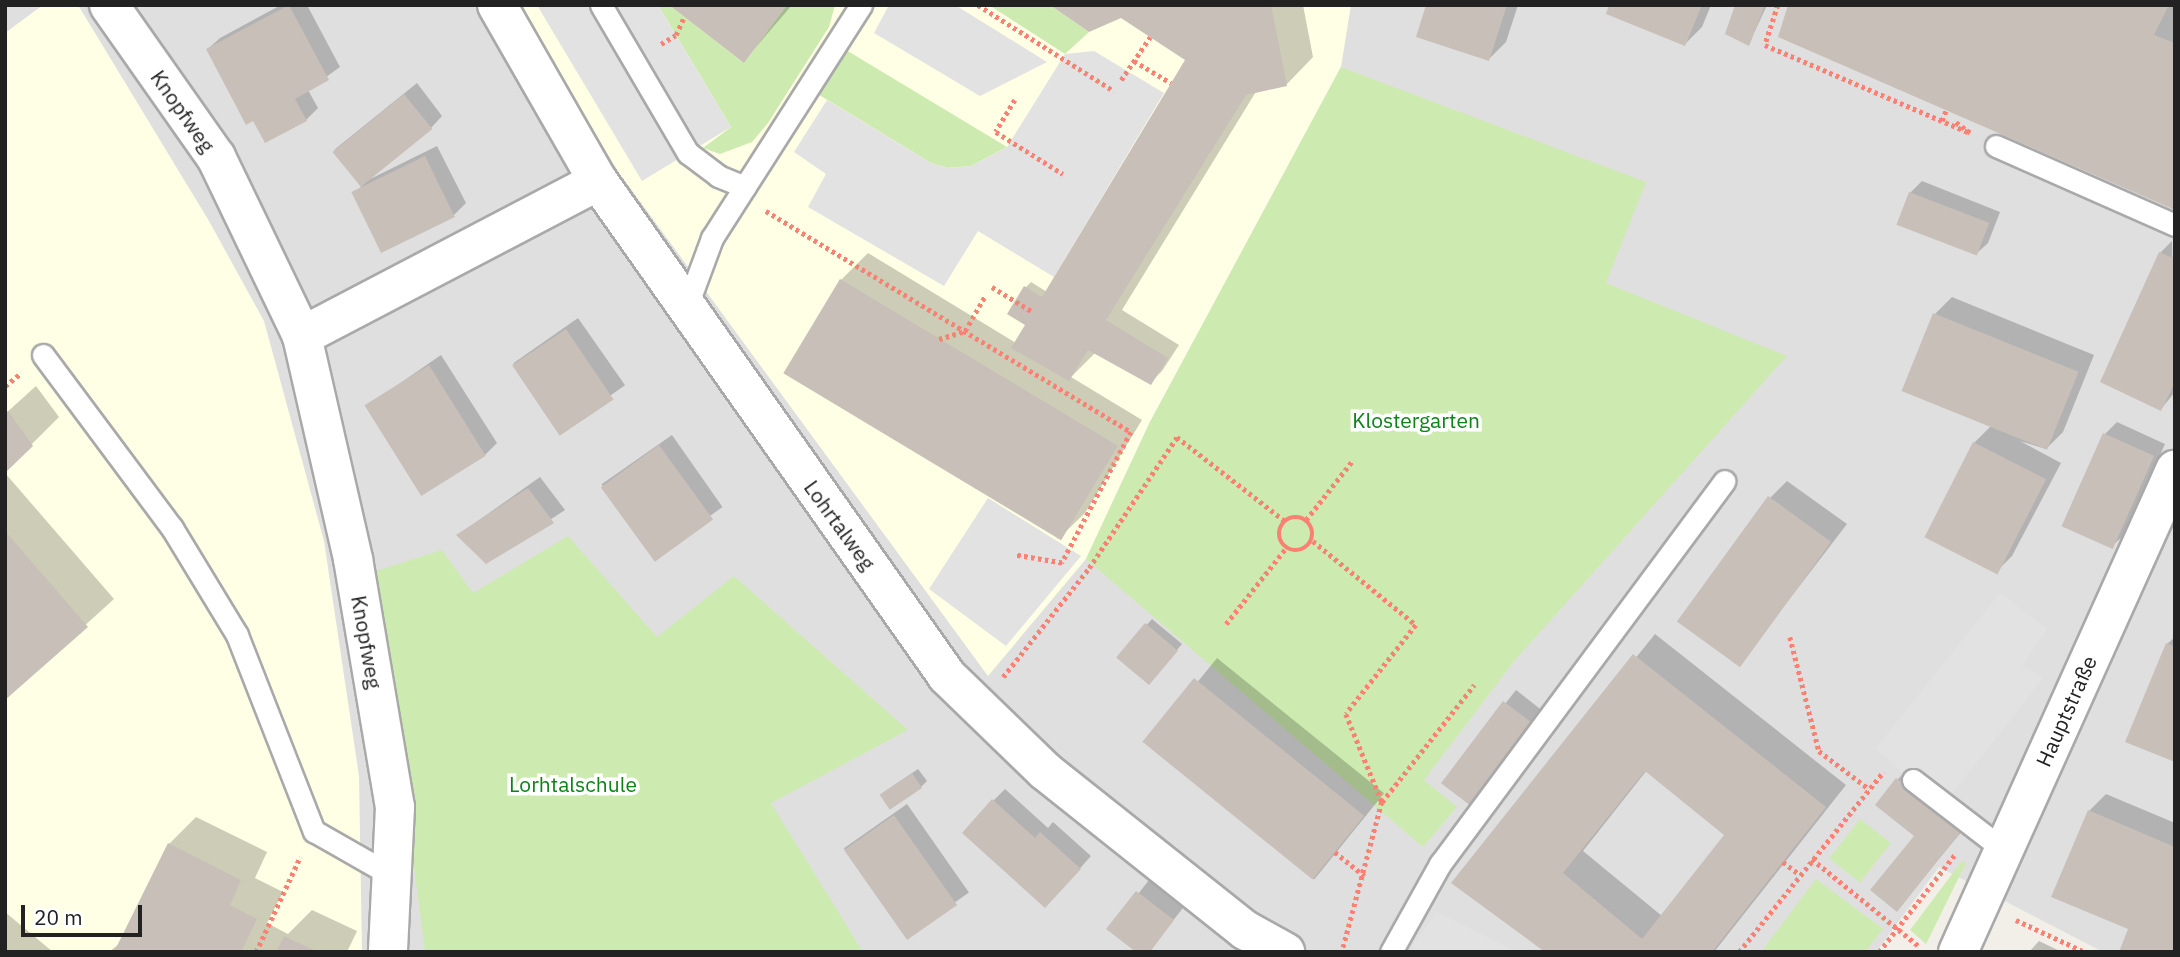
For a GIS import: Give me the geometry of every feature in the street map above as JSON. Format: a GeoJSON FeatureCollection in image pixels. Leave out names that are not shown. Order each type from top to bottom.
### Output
{"type":"FeatureCollection","features":[{"type":"Feature","properties":{"kind":"street","name":"Knopfweg"},"geometry":{"type":"LineString","coordinates":[[109,5],[216,158],[302,336],[358,587],[395,807],[388,952]]}},
{"type":"Feature","properties":{"kind":"street","name":"Lohrtalweg"},"geometry":{"type":"LineString","coordinates":[[497,5],[598,181],[685,310],[947,676],[1045,771],[1245,930],[1285,952]]}},
{"type":"Feature","properties":{"kind":"street"},"geometry":{"type":"LineString","coordinates":[[302,336],[598,181]]}},
{"type":"Feature","properties":{"kind":"street","name":"Hauptstraße"},"geometry":{"type":"LineString","coordinates":[[1958,952],[2175,470]]}},
{"type":"Feature","properties":{"kind":"lane"},"geometry":{"type":"LineString","coordinates":[[601,5],[688,153],[742,191]]}},
{"type":"Feature","properties":{"kind":"lane"},"geometry":{"type":"LineString","coordinates":[[685,310],[712,238],[861,5]]}},
{"type":"Feature","properties":{"kind":"lane"},"geometry":{"type":"LineString","coordinates":[[1996,146],[2175,225]]}},
{"type":"Feature","properties":{"kind":"lane"},"geometry":{"type":"LineString","coordinates":[[43,355],[172,528],[237,635],[314,831],[393,876]]}},
{"type":"Feature","properties":{"kind":"lane"},"geometry":{"type":"LineString","coordinates":[[1391,952],[1440,864],[1724,481]]}},
{"type":"Feature","properties":{"kind":"lane"},"geometry":{"type":"LineString","coordinates":[[1913,780],[2004,850]]}},
{"type":"Feature","properties":{"kind":"path"},"geometry":{"type":"LineString","coordinates":[[978,5],[1114,91]]}},
{"type":"Feature","properties":{"kind":"path"},"geometry":{"type":"LineString","coordinates":[[1778,5],[1765,46],[1966,129],[1955,122]]}},
{"type":"Feature","properties":{"kind":"path"},"geometry":{"type":"LineString","coordinates":[[676,35],[684,17]]}},
{"type":"Feature","properties":{"kind":"path"},"geometry":{"type":"LineString","coordinates":[[1121,80],[1150,37]]}},
{"type":"Feature","properties":{"kind":"path"},"geometry":{"type":"LineString","coordinates":[[1134,61],[1171,83]]}},
{"type":"Feature","properties":{"kind":"path"},"geometry":{"type":"LineString","coordinates":[[1016,100],[996,132],[1063,174]]}},
{"type":"Feature","properties":{"kind":"path"},"geometry":{"type":"LineString","coordinates":[[1942,121],[1946,110]]}},
{"type":"Feature","properties":{"kind":"path"},"geometry":{"type":"LineString","coordinates":[[742,191],[1131,432],[1062,563],[1015,555]]}},
{"type":"Feature","properties":{"kind":"path"},"geometry":{"type":"LineString","coordinates":[[992,287],[1033,312]]}},
{"type":"Feature","properties":{"kind":"path"},"geometry":{"type":"LineString","coordinates":[[939,339],[965,331],[985,296]]}},
{"type":"Feature","properties":{"kind":"path"},"geometry":{"type":"LineString","coordinates":[[979,708],[1089,568],[1177,437],[1286,521],[1306,520],[1353,460]]}},
{"type":"Feature","properties":{"kind":"path"},"geometry":{"type":"LineString","coordinates":[[1306,520],[1313,529],[1313,541]]}},
{"type":"Feature","properties":{"kind":"path"},"geometry":{"type":"LineString","coordinates":[[1286,521],[1279,535],[1286,548]]}},
{"type":"Feature","properties":{"kind":"path"},"geometry":{"type":"LineString","coordinates":[[1286,548],[1301,551],[1313,541]]}},
{"type":"Feature","properties":{"kind":"path"},"geometry":{"type":"LineString","coordinates":[[1313,541],[1416,625],[1346,714],[1382,802]]}},
{"type":"Feature","properties":{"kind":"path"},"geometry":{"type":"LineString","coordinates":[[1226,624],[1286,548]]}},
{"type":"Feature","properties":{"kind":"path"},"geometry":{"type":"LineString","coordinates":[[1790,637],[1819,751],[1869,789]]}},
{"type":"Feature","properties":{"kind":"path"},"geometry":{"type":"LineString","coordinates":[[1342,952],[1365,876],[1382,802],[1474,685]]}},
{"type":"Feature","properties":{"kind":"path"},"geometry":{"type":"LineString","coordinates":[[1739,952],[1889,765],[1913,780]]}},
{"type":"Feature","properties":{"kind":"path"},"geometry":{"type":"LineString","coordinates":[[1335,852],[1365,876]]}},
{"type":"Feature","properties":{"kind":"path"},"geometry":{"type":"LineString","coordinates":[[1812,859],[1926,952]]}},
{"type":"Feature","properties":{"kind":"path"},"geometry":{"type":"LineString","coordinates":[[1783,862],[1800,875]]}},
{"type":"Feature","properties":{"kind":"path"},"geometry":{"type":"LineString","coordinates":[[256,952],[295,868]]}},
{"type":"Feature","properties":{"kind":"path"},"geometry":{"type":"LineString","coordinates":[[1981,900],[2085,952]]}},
{"type":"Feature","properties":{"kind":"path"},"geometry":{"type":"LineString","coordinates":[[1880,952],[1896,928]]}},
{"type":"Feature","properties":{"kind":"shaded area"},"geometry":{"type":"Polygon","coordinates":[[[5,5],[2175,5],[2175,952],[2103,952],[1939,867],[1876,952],[5,952],[5,5]]]}},
{"type":"Feature","properties":{"kind":"shaded area"},"geometry":{"type":"Polygon","coordinates":[[[43,5],[78,5],[209,221],[264,321],[324,541],[359,776],[362,952],[5,952],[5,33],[43,5]]]}},
{"type":"Feature","properties":{"kind":"shaded area"},"geometry":{"type":"Polygon","coordinates":[[[519,5],[1351,5],[1341,67],[1150,422],[1086,559],[988,676],[617,170],[519,5]]]}},
{"type":"Feature","properties":{"kind":"shaded area"},"geometry":{"type":"Polygon","coordinates":[[[537,5],[658,5],[731,127],[642,181],[537,5]]]}},
{"type":"Feature","properties":{"kind":"shaded area"},"geometry":{"type":"Polygon","coordinates":[[[889,5],[955,5],[1047,62],[980,96],[874,33],[889,5]]]}},
{"type":"Feature","properties":{"kind":"shaded area"},"geometry":{"type":"Polygon","coordinates":[[[1094,51],[1164,93],[1054,277],[978,231],[944,286],[808,207],[826,174],[794,152],[827,100],[931,163],[948,168],[971,166],[1007,147],[1065,54],[1094,51]]]}},
{"type":"Feature","properties":{"kind":"shaded area"},"geometry":{"type":"Polygon","coordinates":[[[988,498],[1081,556],[1006,646],[929,589],[988,498]]]}},
{"type":"Feature","properties":{"kind":"shaded area"},"geometry":{"type":"Polygon","coordinates":[[[2000,593],[2047,629],[2022,666],[2043,678],[1952,794],[1927,775],[1917,787],[1876,748],[2000,593]]]}},
{"type":"Feature","properties":{"kind":"shaded area"},"geometry":{"type":"Polygon","coordinates":[[[1437,912],[1513,950],[1408,952],[1437,912]]]}},
{"type":"Feature","properties":{"kind":"green space"},"geometry":{"type":"Polygon","coordinates":[[[658,5],[669,5],[744,63],[787,5],[835,5],[829,27],[768,123],[752,142],[720,154],[703,148],[731,127],[658,5]]]}},
{"type":"Feature","properties":{"kind":"green space"},"geometry":{"type":"Polygon","coordinates":[[[989,5],[1050,5],[1089,32],[1065,54],[989,5]]]}},
{"type":"Feature","properties":{"kind":"green space"},"geometry":{"type":"Polygon","coordinates":[[[846,50],[1007,147],[971,166],[948,168],[931,163],[816,93],[846,50]]]}},
{"type":"Feature","properties":{"kind":"green space","name":"Klostergarten"},"geometry":{"type":"Polygon","coordinates":[[[1341,67],[1646,182],[1606,283],[1787,356],[1515,660],[1424,780],[1457,807],[1423,847],[1086,559],[1150,422],[1341,67]]]}},
{"type":"Feature","properties":{"kind":"green space","name":"Lorhtalschule"},"geometry":{"type":"Polygon","coordinates":[[[568,536],[657,637],[734,576],[908,730],[771,803],[863,952],[425,952],[376,571],[442,550],[473,593],[568,536]]]}},
{"type":"Feature","properties":{"kind":"green space"},"geometry":{"type":"Polygon","coordinates":[[[1860,819],[1891,843],[1860,882],[1829,858],[1860,819]]]}},
{"type":"Feature","properties":{"kind":"green space"},"geometry":{"type":"Polygon","coordinates":[[[1962,861],[1966,863],[1926,944],[1910,930],[1962,861]]]}},
{"type":"Feature","properties":{"kind":"green space"},"geometry":{"type":"Polygon","coordinates":[[[1816,879],[1883,929],[1865,952],[1761,952],[1816,879]]]}},
{"type":"Feature","properties":{"kind":"building"},"geometry":{"type":"Polygon","coordinates":[[[289,5],[329,80],[295,99],[307,121],[265,143],[253,121],[246,125],[206,49],[289,5]]]}},
{"type":"Feature","properties":{"kind":"building"},"geometry":{"type":"Polygon","coordinates":[[[669,5],[787,5],[744,63],[669,5]]]}},
{"type":"Feature","properties":{"kind":"building"},"geometry":{"type":"Polygon","coordinates":[[[1050,5],[1271,5],[1287,86],[1246,95],[1106,320],[1168,358],[1151,385],[1088,350],[1069,381],[1011,348],[1025,325],[1007,314],[1024,286],[1042,297],[1185,60],[1121,18],[1089,32],[1050,5]]]}},
{"type":"Feature","properties":{"kind":"building"},"geometry":{"type":"Polygon","coordinates":[[[1426,5],[1507,5],[1489,61],[1416,37],[1426,5]]]}},
{"type":"Feature","properties":{"kind":"building"},"geometry":{"type":"Polygon","coordinates":[[[1609,5],[1702,5],[1685,46],[1606,14],[1609,5]]]}},
{"type":"Feature","properties":{"kind":"building"},"geometry":{"type":"Polygon","coordinates":[[[1735,5],[1765,5],[1749,46],[1725,34],[1735,5]]]}},
{"type":"Feature","properties":{"kind":"building"},"geometry":{"type":"Polygon","coordinates":[[[1788,5],[2169,5],[2154,35],[2175,43],[2175,210],[1778,37],[1788,5]]]}},
{"type":"Feature","properties":{"kind":"building"},"geometry":{"type":"Polygon","coordinates":[[[404,94],[432,129],[361,187],[333,152],[404,94]]]}},
{"type":"Feature","properties":{"kind":"building"},"geometry":{"type":"Polygon","coordinates":[[[425,156],[455,217],[381,253],[351,192],[425,156]]]}},
{"type":"Feature","properties":{"kind":"building"},"geometry":{"type":"Polygon","coordinates":[[[1909,192],[1989,223],[1977,255],[1896,225],[1909,192]]]}},
{"type":"Feature","properties":{"kind":"building"},"geometry":{"type":"Polygon","coordinates":[[[2159,252],[2175,259],[2175,382],[2161,411],[2100,382],[2159,252]]]}},
{"type":"Feature","properties":{"kind":"building"},"geometry":{"type":"Polygon","coordinates":[[[840,279],[1118,446],[1061,540],[783,373],[840,279]]]}},
{"type":"Feature","properties":{"kind":"building"},"geometry":{"type":"Polygon","coordinates":[[[1933,313],[2079,372],[2047,450],[1902,391],[1933,313]]]}},
{"type":"Feature","properties":{"kind":"building"},"geometry":{"type":"Polygon","coordinates":[[[566,329],[614,399],[560,436],[512,365],[566,329]]]}},
{"type":"Feature","properties":{"kind":"building"},"geometry":{"type":"Polygon","coordinates":[[[429,365],[486,456],[421,496],[365,405],[429,365]]]}},
{"type":"Feature","properties":{"kind":"building"},"geometry":{"type":"Polygon","coordinates":[[[8,411],[33,446],[5,473],[5,414],[8,411]]]}},
{"type":"Feature","properties":{"kind":"building"},"geometry":{"type":"Polygon","coordinates":[[[2103,433],[2154,456],[2113,549],[2062,526],[2103,433]]]}},
{"type":"Feature","properties":{"kind":"building"},"geometry":{"type":"Polygon","coordinates":[[[1973,442],[2046,479],[1997,575],[1924,537],[1973,442]]]}},
{"type":"Feature","properties":{"kind":"building"},"geometry":{"type":"Polygon","coordinates":[[[659,445],[713,519],[655,562],[601,487],[659,445]]]}},
{"type":"Feature","properties":{"kind":"building"},"geometry":{"type":"Polygon","coordinates":[[[528,488],[554,523],[486,564],[456,535],[528,488]]]}},
{"type":"Feature","properties":{"kind":"building"},"geometry":{"type":"Polygon","coordinates":[[[1768,496],[1831,542],[1740,667],[1677,621],[1768,496]]]}},
{"type":"Feature","properties":{"kind":"building"},"geometry":{"type":"Polygon","coordinates":[[[5,531],[88,627],[5,700],[5,531]]]}},
{"type":"Feature","properties":{"kind":"building"},"geometry":{"type":"Polygon","coordinates":[[[1145,623],[1178,651],[1149,685],[1116,657],[1145,623]]]}},
{"type":"Feature","properties":{"kind":"building"},"geometry":{"type":"Polygon","coordinates":[[[2166,643],[2175,647],[2175,762],[2125,742],[2166,643]]]}},
{"type":"Feature","properties":{"kind":"building"},"geometry":{"type":"Polygon","coordinates":[[[1633,654],[1826,807],[1712,952],[1545,952],[1451,883],[1633,654]],[[1645,771],[1563,873],[1642,939],[1724,835],[1645,771]]]}},
{"type":"Feature","properties":{"kind":"building"},"geometry":{"type":"Polygon","coordinates":[[[1194,678],[1364,816],[1313,880],[1142,742],[1194,678]]]}},
{"type":"Feature","properties":{"kind":"building"},"geometry":{"type":"Polygon","coordinates":[[[1503,701],[1533,724],[1471,806],[1441,783],[1503,701]]]}},
{"type":"Feature","properties":{"kind":"building"},"geometry":{"type":"Polygon","coordinates":[[[912,773],[922,788],[890,810],[880,795],[912,773]]]}},
{"type":"Feature","properties":{"kind":"building"},"geometry":{"type":"Polygon","coordinates":[[[1896,778],[1962,830],[1897,912],[1870,890],[1914,836],[1875,805],[1896,778]]]}},
{"type":"Feature","properties":{"kind":"building"},"geometry":{"type":"Polygon","coordinates":[[[992,799],[1035,838],[1040,832],[1081,869],[1045,908],[962,833],[992,799]]]}},
{"type":"Feature","properties":{"kind":"building"},"geometry":{"type":"Polygon","coordinates":[[[2088,810],[2175,847],[2175,952],[2119,952],[2128,929],[2051,897],[2088,810]]]}},
{"type":"Feature","properties":{"kind":"building"},"geometry":{"type":"Polygon","coordinates":[[[894,815],[957,905],[907,940],[844,850],[894,815]]]}},
{"type":"Feature","properties":{"kind":"building"},"geometry":{"type":"Polygon","coordinates":[[[168,843],[241,880],[230,905],[257,919],[241,952],[114,952],[168,843]]]}},
{"type":"Feature","properties":{"kind":"building"},"geometry":{"type":"Polygon","coordinates":[[[1136,891],[1174,920],[1150,952],[1136,952],[1106,929],[1136,891]]]}},
{"type":"Feature","properties":{"kind":"building"},"geometry":{"type":"Polygon","coordinates":[[[284,936],[318,952],[276,952],[284,936]]]}}]}
